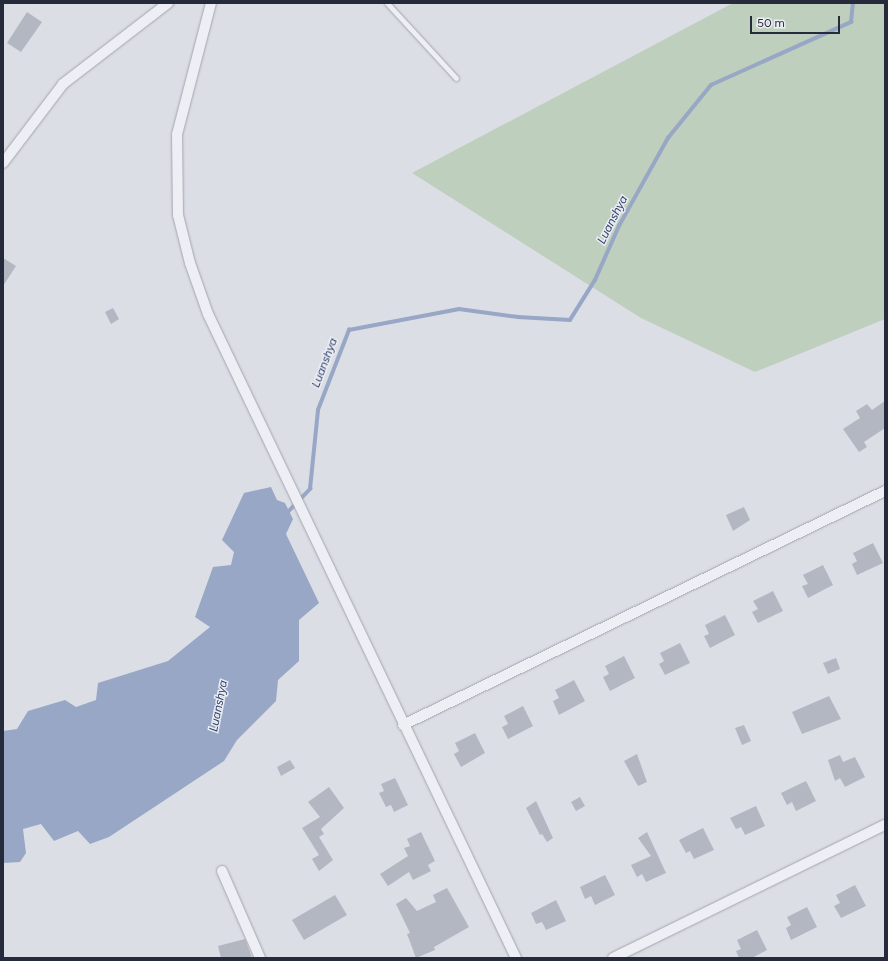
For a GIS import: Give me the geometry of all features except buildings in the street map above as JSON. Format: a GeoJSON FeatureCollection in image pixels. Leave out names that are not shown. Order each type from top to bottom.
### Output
{"type":"FeatureCollection","features":[{"type":"Feature","properties":{"kind":"street"},"geometry":{"type":"LineString","coordinates":[[3,163],[63,84],[168,3]]}},
{"type":"Feature","properties":{"kind":"street"},"geometry":{"type":"LineString","coordinates":[[211,3],[178,134],[178,214],[190,263],[208,314],[281,461],[403,725],[516,958]]}},
{"type":"Feature","properties":{"kind":"street"},"geometry":{"type":"LineString","coordinates":[[403,725],[885,491]]}},
{"type":"Feature","properties":{"kind":"street"},"geometry":{"type":"LineString","coordinates":[[613,958],[885,825]]}},
{"type":"Feature","properties":{"kind":"street"},"geometry":{"type":"LineString","coordinates":[[222,871],[260,958]]}},
{"type":"Feature","properties":{"kind":"lane"},"geometry":{"type":"LineString","coordinates":[[387,3],[456,78]]}},
{"type":"Feature","properties":{"kind":"green space"},"geometry":{"type":"Polygon","coordinates":[[[733,3],[885,3],[885,319],[755,372],[641,318],[412,173],[733,3]]]}},
{"type":"Feature","properties":{"kind":"water"},"geometry":{"type":"Polygon","coordinates":[[[271,487],[277,500],[285,503],[293,519],[286,534],[319,603],[299,620],[299,661],[278,680],[276,701],[237,740],[224,761],[109,837],[90,844],[78,831],[54,841],[41,824],[23,829],[26,853],[20,862],[3,863],[3,731],[17,729],[28,711],[65,700],[76,707],[96,700],[98,683],[168,661],[210,627],[195,617],[213,567],[231,565],[234,552],[222,540],[244,493],[271,487]]]}},
{"type":"Feature","properties":{"kind":"waterway","name":"Luanshya"},"geometry":{"type":"LineString","coordinates":[[286,514],[310,489],[318,410],[349,330],[459,309],[518,317],[570,320],[595,280],[619,226],[668,138],[711,85],[851,22],[853,3]]}}]}
